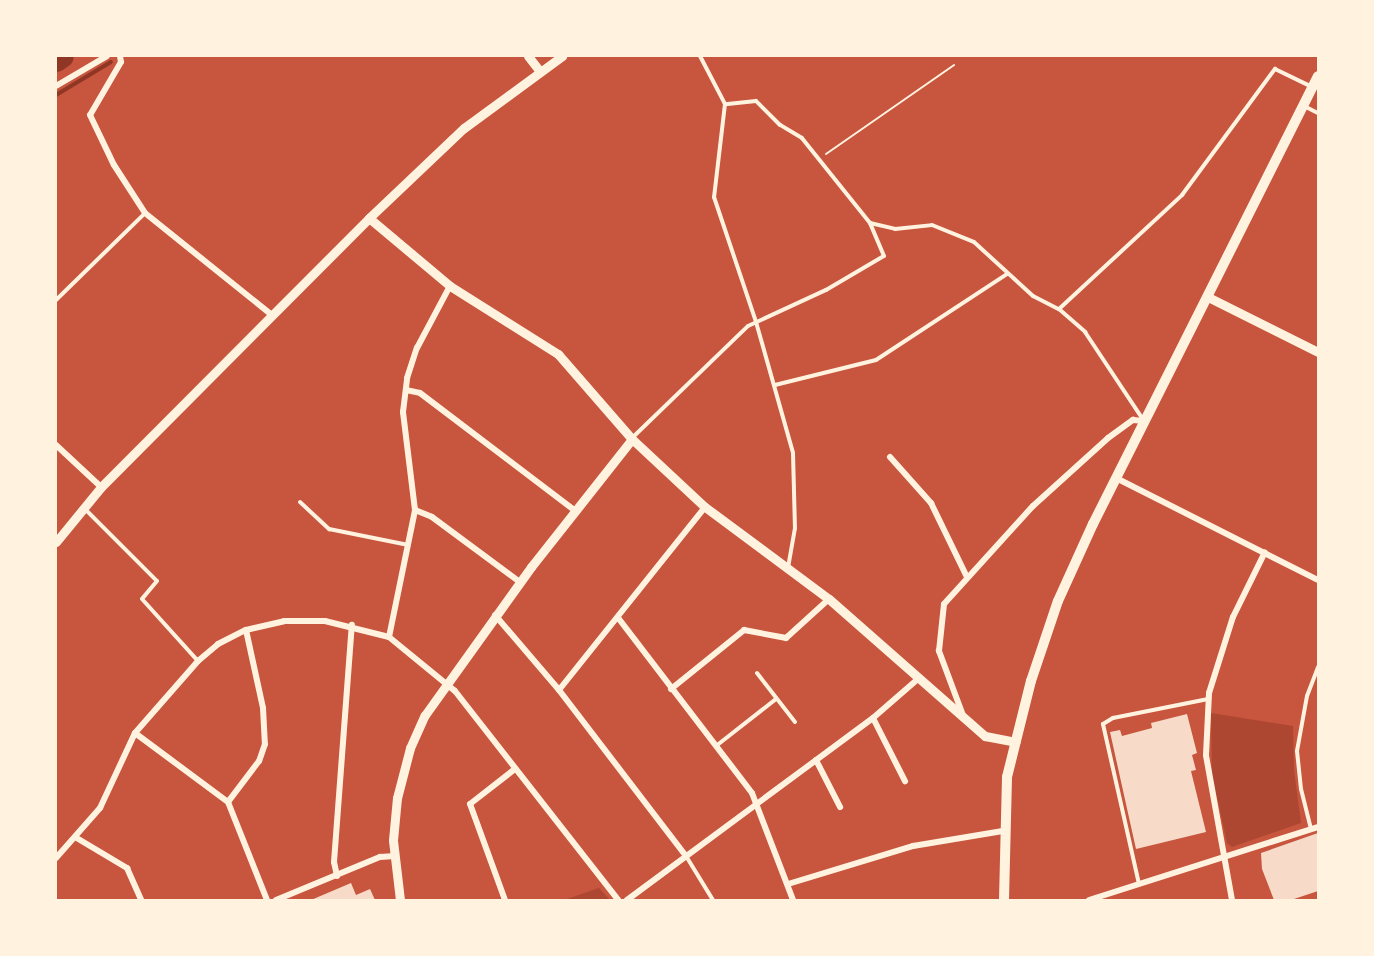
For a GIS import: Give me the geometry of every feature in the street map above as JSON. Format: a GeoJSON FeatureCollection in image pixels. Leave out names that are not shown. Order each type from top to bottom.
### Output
{"type":"FeatureCollection","features":[{"type":"Feature","properties":{"kind":"main road"},"geometry":{"type":"LineString","coordinates":[[1004,900],[1003,831],[1007,777],[1015,742],[1058,601],[1144,421],[1318,76]]}},
{"type":"Feature","properties":{"kind":"street"},"geometry":{"type":"LineString","coordinates":[[56,86],[107,56]]}},
{"type":"Feature","properties":{"kind":"street"},"geometry":{"type":"LineString","coordinates":[[120,56],[121,62],[90,115],[114,165],[145,213],[272,315]]}},
{"type":"Feature","properties":{"kind":"street"},"geometry":{"type":"LineString","coordinates":[[528,56],[538,70]]}},
{"type":"Feature","properties":{"kind":"street"},"geometry":{"type":"LineString","coordinates":[[56,542],[101,487],[369,218],[464,128],[538,70],[562,56]]}},
{"type":"Feature","properties":{"kind":"street"},"geometry":{"type":"LineString","coordinates":[[369,218],[450,286],[558,354],[632,439],[705,507],[829,599],[985,736],[1015,742]]}},
{"type":"Feature","properties":{"kind":"street"},"geometry":{"type":"LineString","coordinates":[[389,637],[415,510],[403,412],[406,390],[417,348],[450,286]]}},
{"type":"Feature","properties":{"kind":"street"},"geometry":{"type":"LineString","coordinates":[[1208,297],[1318,352]]}},
{"type":"Feature","properties":{"kind":"street"},"geometry":{"type":"LineString","coordinates":[[406,390],[420,393],[574,510]]}},
{"type":"Feature","properties":{"kind":"street"},"geometry":{"type":"LineString","coordinates":[[964,718],[939,651],[944,604],[1033,506],[1108,438],[1133,420],[1144,421]]}},
{"type":"Feature","properties":{"kind":"street"},"geometry":{"type":"LineString","coordinates":[[400,900],[395,856],[395,819],[405,765],[416,732],[445,682],[574,510],[632,439]]}},
{"type":"Feature","properties":{"kind":"street"},"geometry":{"type":"LineString","coordinates":[[56,444],[101,487]]}},
{"type":"Feature","properties":{"kind":"street"},"geometry":{"type":"LineString","coordinates":[[890,456],[931,503],[967,577]]}},
{"type":"Feature","properties":{"kind":"street"},"geometry":{"type":"LineString","coordinates":[[1116,478],[1318,580]]}},
{"type":"Feature","properties":{"kind":"street"},"geometry":{"type":"LineString","coordinates":[[559,690],[619,619],[705,507]]}},
{"type":"Feature","properties":{"kind":"street"},"geometry":{"type":"LineString","coordinates":[[415,510],[432,517],[520,582]]}},
{"type":"Feature","properties":{"kind":"street"},"geometry":{"type":"LineString","coordinates":[[1232,900],[1206,755],[1208,699],[1216,660],[1233,617],[1265,552]]}},
{"type":"Feature","properties":{"kind":"street"},"geometry":{"type":"LineString","coordinates":[[671,688],[744,630],[786,638],[829,599]]}},
{"type":"Feature","properties":{"kind":"street"},"geometry":{"type":"LineString","coordinates":[[495,615],[559,690],[686,856]]}},
{"type":"Feature","properties":{"kind":"street"},"geometry":{"type":"LineString","coordinates":[[619,619],[758,803],[793,900]]}},
{"type":"Feature","properties":{"kind":"street"},"geometry":{"type":"LineString","coordinates":[[56,858],[100,808],[135,733],[198,661],[218,644],[246,630],[291,621],[352,625],[389,637],[445,682],[618,900]]}},
{"type":"Feature","properties":{"kind":"street"},"geometry":{"type":"LineString","coordinates":[[337,876],[334,862],[352,625]]}},
{"type":"Feature","properties":{"kind":"street"},"geometry":{"type":"LineString","coordinates":[[228,802],[259,762],[265,744],[263,708],[246,630]]}},
{"type":"Feature","properties":{"kind":"street"},"geometry":{"type":"LineString","coordinates":[[627,900],[873,718],[919,678]]}},
{"type":"Feature","properties":{"kind":"street"},"geometry":{"type":"LineString","coordinates":[[873,718],[905,781]]}},
{"type":"Feature","properties":{"kind":"street"},"geometry":{"type":"LineString","coordinates":[[135,733],[228,802],[267,900]]}},
{"type":"Feature","properties":{"kind":"street"},"geometry":{"type":"LineString","coordinates":[[816,760],[840,807]]}},
{"type":"Feature","properties":{"kind":"street"},"geometry":{"type":"LineString","coordinates":[[505,900],[470,804],[515,769]]}},
{"type":"Feature","properties":{"kind":"street"},"geometry":{"type":"LineString","coordinates":[[1089,900],[1318,827]]}},
{"type":"Feature","properties":{"kind":"street"},"geometry":{"type":"LineString","coordinates":[[788,884],[914,846],[1003,831]]}},
{"type":"Feature","properties":{"kind":"street"},"geometry":{"type":"LineString","coordinates":[[75,837],[127,868],[141,900]]}},
{"type":"Feature","properties":{"kind":"street"},"geometry":{"type":"LineString","coordinates":[[276,900],[380,857],[395,856]]}},
{"type":"Feature","properties":{"kind":"lane"},"geometry":{"type":"LineString","coordinates":[[700,56],[725,104],[714,197],[775,385],[794,471],[795,528],[793,556],[788,568]]}},
{"type":"Feature","properties":{"kind":"lane"},"geometry":{"type":"LineString","coordinates":[[1059,309],[1088,279],[1182,195],[1275,69],[1313,87]]}},
{"type":"Feature","properties":{"kind":"lane"},"geometry":{"type":"LineString","coordinates":[[632,439],[756,322],[825,290],[884,256],[870,223],[802,138],[780,125],[756,101],[725,104]]}},
{"type":"Feature","properties":{"kind":"lane"},"geometry":{"type":"LineString","coordinates":[[1304,105],[1318,113]]}},
{"type":"Feature","properties":{"kind":"lane"},"geometry":{"type":"LineString","coordinates":[[56,300],[145,213]]}},
{"type":"Feature","properties":{"kind":"lane"},"geometry":{"type":"LineString","coordinates":[[870,223],[895,229],[932,225],[974,243],[1033,296],[1059,309],[1085,332],[1144,421]]}},
{"type":"Feature","properties":{"kind":"lane"},"geometry":{"type":"LineString","coordinates":[[775,385],[876,360],[1007,274]]}},
{"type":"Feature","properties":{"kind":"lane"},"geometry":{"type":"LineString","coordinates":[[300,502],[329,529],[408,545]]}},
{"type":"Feature","properties":{"kind":"lane"},"geometry":{"type":"LineString","coordinates":[[83,508],[157,581],[142,599],[198,661]]}},
{"type":"Feature","properties":{"kind":"lane"},"geometry":{"type":"LineString","coordinates":[[1311,829],[1301,789],[1297,751],[1305,704],[1318,667]]}},
{"type":"Feature","properties":{"kind":"lane"},"geometry":{"type":"LineString","coordinates":[[758,673],[795,722]]}},
{"type":"Feature","properties":{"kind":"lane"},"geometry":{"type":"LineString","coordinates":[[715,746],[776,699]]}},
{"type":"Feature","properties":{"kind":"lane"},"geometry":{"type":"LineString","coordinates":[[1139,884],[1103,724],[1113,717],[1208,699]]}},
{"type":"Feature","properties":{"kind":"lane"},"geometry":{"type":"LineString","coordinates":[[686,856],[713,900]]}},
{"type":"Feature","properties":{"kind":"path"},"geometry":{"type":"LineString","coordinates":[[818,160],[954,64]]}},
{"type":"Feature","properties":{"kind":"shaded area"},"geometry":{"type":"Polygon","coordinates":[[[1211,713],[1293,726],[1294,770],[1301,823],[1232,847],[1227,843],[1212,774],[1211,713]]]}},
{"type":"Feature","properties":{"kind":"shaded area"},"geometry":{"type":"Polygon","coordinates":[[[599,888],[610,900],[564,900],[599,888]]]}},
{"type":"Feature","properties":{"kind":"building"},"geometry":{"type":"Polygon","coordinates":[[[1187,714],[1197,753],[1192,755],[1196,770],[1191,771],[1206,832],[1136,849],[1110,732],[1120,730],[1122,736],[1152,728],[1151,723],[1187,714]]]}},
{"type":"Feature","properties":{"kind":"building"},"geometry":{"type":"Polygon","coordinates":[[[1318,833],[1318,891],[1291,900],[1274,900],[1262,869],[1261,853],[1318,833]]]}},
{"type":"Feature","properties":{"kind":"building"},"geometry":{"type":"Polygon","coordinates":[[[351,883],[356,895],[370,889],[375,900],[311,900],[351,883]]]}},
{"type":"Feature","properties":{"kind":"waterway"},"geometry":{"type":"LineString","coordinates":[[56,60],[62,56]]}},
{"type":"Feature","properties":{"kind":"waterway"},"geometry":{"type":"LineString","coordinates":[[56,95],[111,62]]}}]}
